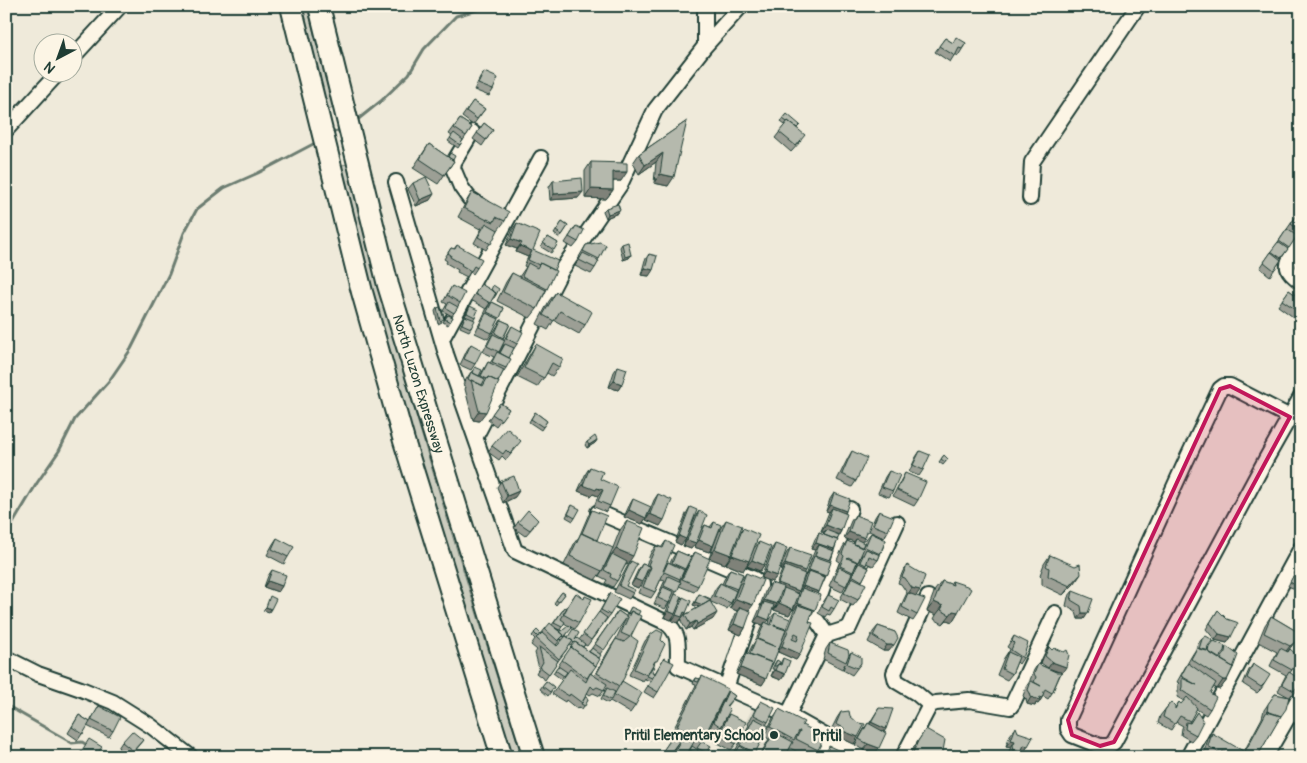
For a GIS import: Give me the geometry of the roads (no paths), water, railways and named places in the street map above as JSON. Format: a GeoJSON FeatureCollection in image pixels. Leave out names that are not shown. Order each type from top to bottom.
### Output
{"type":"FeatureCollection","features":[{"type":"Feature","properties":{"kind":"highway","name":"North Luzon Expressway"},"geometry":{"type":"LineString","coordinates":[[291,6],[362,292],[404,441],[502,757]]}},
{"type":"Feature","properties":{"kind":"highway","name":"North Luzon Expressway"},"geometry":{"type":"LineString","coordinates":[[319,6],[388,285],[534,757]]}},
{"type":"Feature","properties":{"kind":"highway"},"geometry":{"type":"LineString","coordinates":[[330,6],[340,65],[344,106]]}},
{"type":"Feature","properties":{"kind":"street"},"geometry":{"type":"LineString","coordinates":[[82,47],[120,6]]}},
{"type":"Feature","properties":{"kind":"street"},"geometry":{"type":"LineString","coordinates":[[705,6],[706,46]]}},
{"type":"Feature","properties":{"kind":"street"},"geometry":{"type":"LineString","coordinates":[[476,436],[561,271],[620,185],[656,110],[706,46],[741,6]]}},
{"type":"Feature","properties":{"kind":"street"},"geometry":{"type":"LineString","coordinates":[[1030,198],[1032,162],[1138,6]]}},
{"type":"Feature","properties":{"kind":"street"},"geometry":{"type":"LineString","coordinates":[[6,130],[50,82]]}},
{"type":"Feature","properties":{"kind":"street"},"geometry":{"type":"LineString","coordinates":[[472,132],[454,162],[453,168],[468,198],[482,208],[507,219]]}},
{"type":"Feature","properties":{"kind":"street"},"geometry":{"type":"LineString","coordinates":[[442,339],[541,158]]}},
{"type":"Feature","properties":{"kind":"street"},"geometry":{"type":"LineString","coordinates":[[396,182],[442,339],[515,551],[665,622],[673,628],[677,636],[678,666],[788,716],[863,757]]}},
{"type":"Feature","properties":{"kind":"street"},"geometry":{"type":"LineString","coordinates":[[1301,244],[1289,260],[1288,268],[1290,273],[1301,282]]}},
{"type":"Feature","properties":{"kind":"street"},"geometry":{"type":"LineString","coordinates":[[1290,417],[1230,386],[1224,386],[1220,389],[1068,720],[1068,729],[1072,735],[1100,746],[1109,746],[1114,742],[1301,397]]}},
{"type":"Feature","properties":{"kind":"street"},"geometry":{"type":"LineString","coordinates":[[826,635],[813,615],[850,508]]}},
{"type":"Feature","properties":{"kind":"street"},"geometry":{"type":"LineString","coordinates":[[598,512],[754,579],[760,584],[726,688]]}},
{"type":"Feature","properties":{"kind":"street"},"geometry":{"type":"LineString","coordinates":[[788,716],[826,635],[849,628],[898,523]]}},
{"type":"Feature","properties":{"kind":"street"},"geometry":{"type":"LineString","coordinates":[[1188,757],[1301,548]]}},
{"type":"Feature","properties":{"kind":"street"},"geometry":{"type":"LineString","coordinates":[[928,596],[894,672],[896,681],[916,693],[930,705]]}},
{"type":"Feature","properties":{"kind":"street"},"geometry":{"type":"LineString","coordinates":[[903,757],[930,705],[969,700],[1010,707],[1055,613]]}},
{"type":"Feature","properties":{"kind":"street"},"geometry":{"type":"LineString","coordinates":[[6,658],[38,674],[113,702],[151,726],[192,757]]}},
{"type":"Feature","properties":{"kind":"street"},"geometry":{"type":"LineString","coordinates":[[1264,757],[1296,715],[1301,694]]}},
{"type":"Feature","properties":{"kind":"street"},"geometry":{"type":"LineString","coordinates":[[820,757],[829,738]]}},
{"type":"Feature","properties":{"kind":"waterway"},"geometry":{"type":"LineString","coordinates":[[356,121],[381,101],[409,74],[424,49],[456,16],[490,6]]}},
{"type":"Feature","properties":{"kind":"waterway"},"geometry":{"type":"LineString","coordinates":[[329,135],[341,129]]}},
{"type":"Feature","properties":{"kind":"waterway"},"geometry":{"type":"LineString","coordinates":[[6,533],[59,451],[75,419],[109,381],[131,349],[169,274],[184,233],[197,209],[224,188],[258,173],[317,142]]}},
{"type":"Feature","properties":{"kind":"waterway"},"geometry":{"type":"LineString","coordinates":[[6,705],[72,743],[82,742],[89,746]]}},
{"type":"Feature","properties":{"kind":"waterway"},"geometry":{"type":"LineString","coordinates":[[96,751],[106,757]]}},
{"type":"Feature","properties":{"kind":"place","name":"Pritil Elementary School"},"geometry":{"type":"Point","coordinates":[774,735]}},
{"type":"Feature","properties":{"kind":"district","name":"Pritil"},"geometry":{"type":"Point","coordinates":[827,735]}}]}
